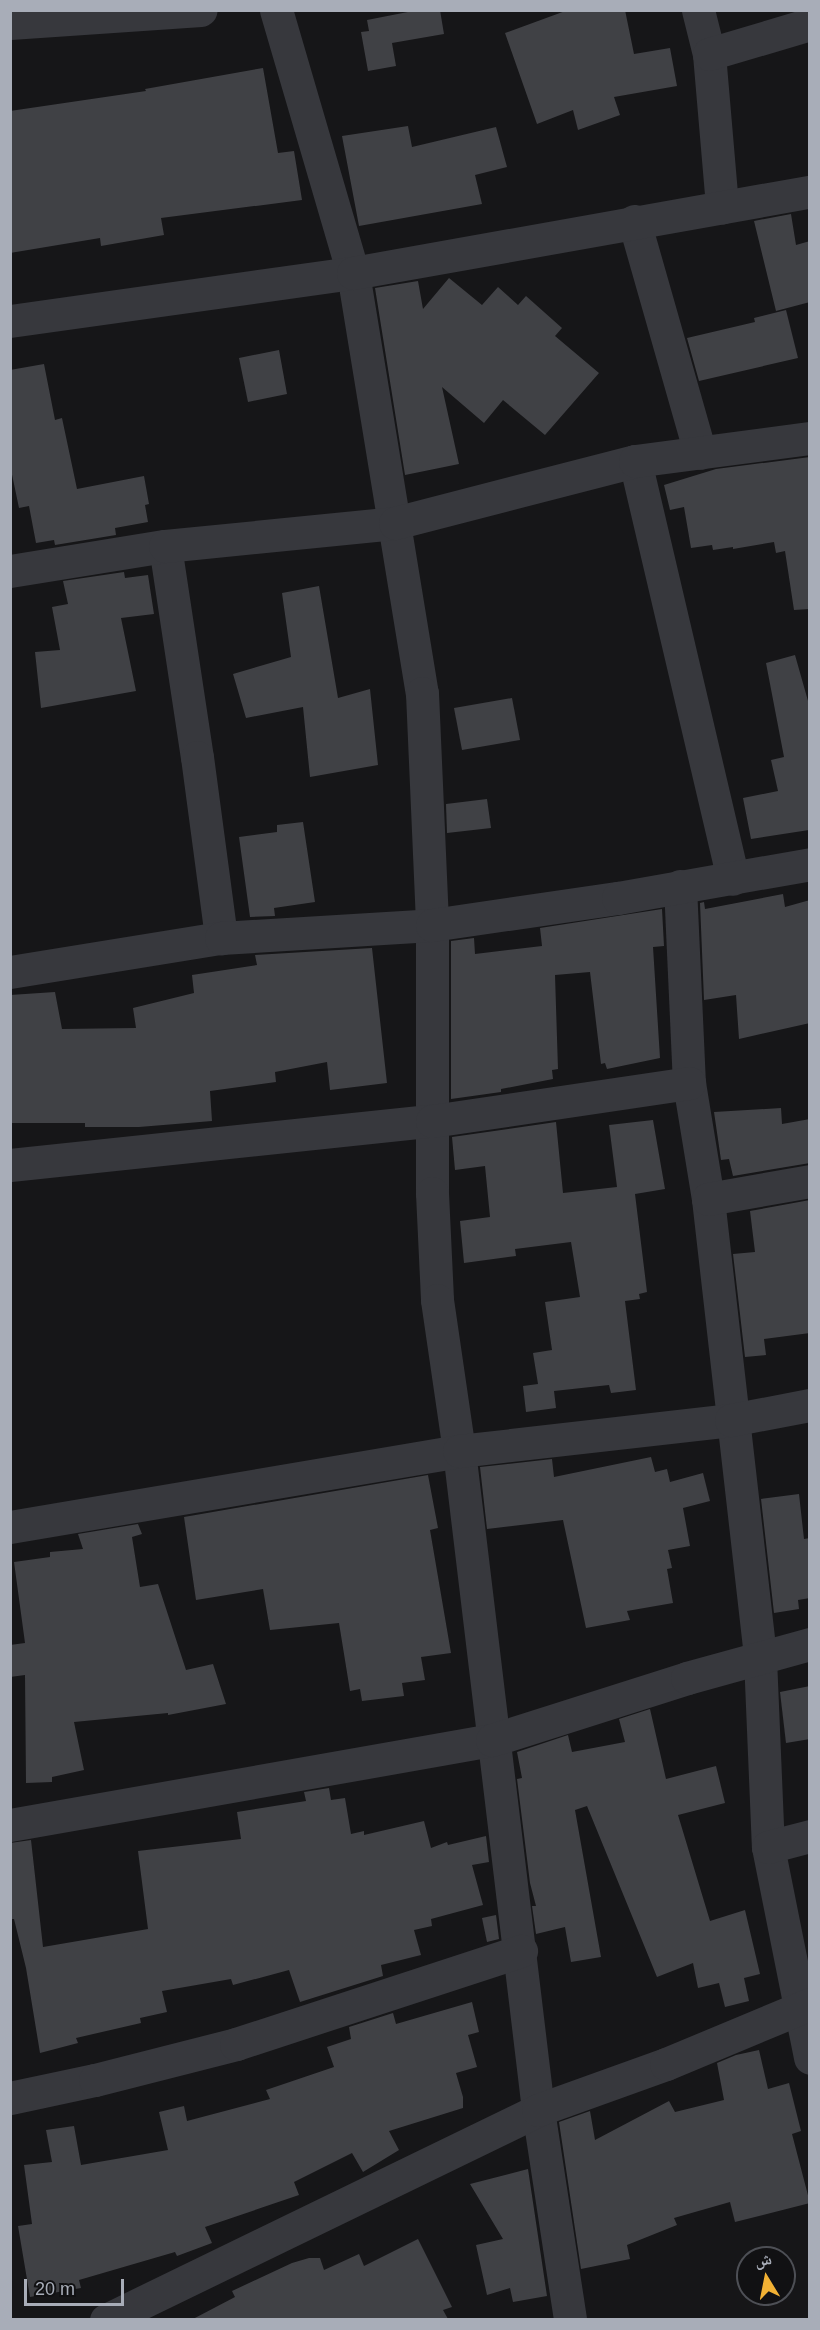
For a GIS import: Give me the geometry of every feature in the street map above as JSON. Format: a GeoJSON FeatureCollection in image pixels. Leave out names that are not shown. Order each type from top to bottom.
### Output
{"type":"FeatureCollection","features":[{"type":"Feature","properties":{"kind":"street"},"geometry":{"type":"LineString","coordinates":[[10,23],[201,10]]}},
{"type":"Feature","properties":{"kind":"street"},"geometry":{"type":"LineString","coordinates":[[276,10],[353,273],[422,693],[432,926],[432,1193],[437,1300],[459,1451],[492,1740],[521,1951],[538,2110],[570,2319]]}},
{"type":"Feature","properties":{"kind":"street"},"geometry":{"type":"LineString","coordinates":[[698,10],[709,54],[722,207]]}},
{"type":"Feature","properties":{"kind":"street"},"geometry":{"type":"LineString","coordinates":[[709,54],[810,24]]}},
{"type":"Feature","properties":{"kind":"street"},"geometry":{"type":"LineString","coordinates":[[10,321],[353,273],[634,221],[810,192]]}},
{"type":"Feature","properties":{"kind":"street"},"geometry":{"type":"LineString","coordinates":[[634,221],[700,453]]}},
{"type":"Feature","properties":{"kind":"street"},"geometry":{"type":"LineString","coordinates":[[10,571],[165,546],[395,523],[635,461],[810,438]]}},
{"type":"Feature","properties":{"kind":"street"},"geometry":{"type":"LineString","coordinates":[[635,461],[733,879]]}},
{"type":"Feature","properties":{"kind":"street"},"geometry":{"type":"LineString","coordinates":[[165,546],[197,757],[221,938]]}},
{"type":"Feature","properties":{"kind":"street"},"geometry":{"type":"LineString","coordinates":[[10,972],[221,938],[432,926],[618,898],[810,864]]}},
{"type":"Feature","properties":{"kind":"street"},"geometry":{"type":"LineString","coordinates":[[680,886],[689,1083],[708,1199],[731,1420],[760,1658],[768,1847],[805,2006],[810,2058]]}},
{"type":"Feature","properties":{"kind":"street"},"geometry":{"type":"LineString","coordinates":[[10,1165],[432,1121],[689,1083]]}},
{"type":"Feature","properties":{"kind":"street"},"geometry":{"type":"LineString","coordinates":[[708,1199],[810,1181]]}},
{"type":"Feature","properties":{"kind":"street"},"geometry":{"type":"LineString","coordinates":[[12,1520],[459,1451],[731,1420],[810,1406]]}},
{"type":"Feature","properties":{"kind":"street"},"geometry":{"type":"LineString","coordinates":[[10,1825],[492,1740],[687,1678],[810,1644]]}},
{"type":"Feature","properties":{"kind":"street"},"geometry":{"type":"LineString","coordinates":[[768,1847],[810,1836]]}},
{"type":"Feature","properties":{"kind":"street"},"geometry":{"type":"LineString","coordinates":[[10,2098],[236,2044],[521,1951]]}},
{"type":"Feature","properties":{"kind":"street"},"geometry":{"type":"LineString","coordinates":[[106,2319],[538,2110],[666,2064],[805,2006]]}},
{"type":"Feature","properties":{"kind":"building"},"geometry":{"type":"Polygon","coordinates":[[[418,10],[440,10],[444,34],[392,43],[396,66],[368,71],[361,32],[369,31],[367,20],[418,10]]]}},
{"type":"Feature","properties":{"kind":"building"},"geometry":{"type":"Polygon","coordinates":[[[568,10],[625,10],[634,54],[670,48],[677,86],[614,97],[620,115],[578,130],[573,110],[537,124],[505,33],[568,10]]]}},
{"type":"Feature","properties":{"kind":"building"},"geometry":{"type":"Polygon","coordinates":[[[263,68],[278,153],[294,151],[302,200],[161,218],[164,235],[101,246],[100,238],[10,253],[10,111],[146,91],[145,89],[263,68]]]}},
{"type":"Feature","properties":{"kind":"building"},"geometry":{"type":"Polygon","coordinates":[[[408,126],[412,147],[496,127],[507,167],[475,175],[482,204],[359,226],[342,136],[408,126]]]}},
{"type":"Feature","properties":{"kind":"building"},"geometry":{"type":"Polygon","coordinates":[[[791,214],[796,245],[810,241],[810,302],[776,311],[754,221],[791,214]]]}},
{"type":"Feature","properties":{"kind":"building"},"geometry":{"type":"Polygon","coordinates":[[[449,278],[482,305],[498,287],[518,305],[526,296],[562,328],[555,336],[599,373],[545,435],[503,400],[484,423],[442,387],[459,464],[405,475],[375,288],[418,281],[423,309],[449,278]]]}},
{"type":"Feature","properties":{"kind":"building"},"geometry":{"type":"Polygon","coordinates":[[[786,310],[798,358],[699,381],[687,338],[755,322],[754,318],[786,310]]]}},
{"type":"Feature","properties":{"kind":"building"},"geometry":{"type":"Polygon","coordinates":[[[279,350],[287,394],[248,402],[239,358],[279,350]]]}},
{"type":"Feature","properties":{"kind":"building"},"geometry":{"type":"Polygon","coordinates":[[[44,364],[55,420],[62,418],[77,489],[144,476],[149,504],[145,505],[148,522],[115,528],[116,535],[55,545],[54,540],[36,543],[29,506],[19,508],[10,465],[10,370],[44,364]]]}},
{"type":"Feature","properties":{"kind":"building"},"geometry":{"type":"Polygon","coordinates":[[[810,457],[810,609],[794,610],[785,551],[776,553],[774,542],[733,549],[733,547],[713,550],[712,545],[691,548],[684,507],[670,510],[664,485],[716,469],[810,457]]]}},
{"type":"Feature","properties":{"kind":"building"},"geometry":{"type":"Polygon","coordinates":[[[124,572],[125,578],[148,575],[154,614],[121,618],[136,691],[41,708],[35,652],[60,650],[52,607],[68,604],[63,581],[124,572]]]}},
{"type":"Feature","properties":{"kind":"building"},"geometry":{"type":"Polygon","coordinates":[[[319,586],[338,698],[370,689],[378,765],[310,777],[303,707],[246,718],[233,674],[291,657],[282,593],[319,586]]]}},
{"type":"Feature","properties":{"kind":"building"},"geometry":{"type":"Polygon","coordinates":[[[795,655],[810,708],[809,830],[751,839],[743,798],[778,791],[771,760],[784,757],[766,663],[795,655]]]}},
{"type":"Feature","properties":{"kind":"building"},"geometry":{"type":"Polygon","coordinates":[[[512,698],[520,740],[462,750],[454,708],[512,698]]]}},
{"type":"Feature","properties":{"kind":"building"},"geometry":{"type":"Polygon","coordinates":[[[487,799],[491,828],[447,833],[446,804],[487,799]]]}},
{"type":"Feature","properties":{"kind":"building"},"geometry":{"type":"Polygon","coordinates":[[[303,822],[315,902],[274,908],[275,916],[250,917],[239,837],[277,832],[277,825],[303,822]]]}},
{"type":"Feature","properties":{"kind":"building"},"geometry":{"type":"Polygon","coordinates":[[[783,894],[785,907],[810,900],[810,1023],[739,1039],[736,995],[704,1000],[700,903],[704,902],[705,909],[783,894]]]}},
{"type":"Feature","properties":{"kind":"building"},"geometry":{"type":"Polygon","coordinates":[[[662,909],[664,946],[653,947],[660,1058],[607,1069],[605,1063],[601,1064],[590,972],[555,975],[558,1069],[552,1070],[553,1079],[501,1089],[501,1092],[451,1099],[451,941],[474,938],[475,954],[542,946],[540,928],[662,909]]]}},
{"type":"Feature","properties":{"kind":"building"},"geometry":{"type":"Polygon","coordinates":[[[372,948],[387,1083],[330,1090],[327,1062],[275,1072],[276,1082],[210,1091],[212,1121],[139,1127],[85,1127],[85,1123],[10,1123],[10,995],[55,992],[62,1029],[136,1028],[133,1008],[194,993],[192,975],[257,965],[255,955],[372,948]]]}},
{"type":"Feature","properties":{"kind":"building"},"geometry":{"type":"Polygon","coordinates":[[[781,1108],[782,1124],[810,1119],[810,1163],[733,1176],[729,1159],[721,1160],[714,1112],[781,1108]]]}},
{"type":"Feature","properties":{"kind":"building"},"geometry":{"type":"Polygon","coordinates":[[[653,1120],[665,1189],[635,1194],[647,1292],[639,1294],[640,1299],[625,1301],[636,1390],[611,1393],[609,1385],[554,1391],[556,1408],[526,1412],[523,1386],[538,1384],[533,1353],[552,1350],[545,1302],[580,1297],[571,1242],[515,1249],[516,1256],[464,1263],[460,1221],[490,1217],[485,1166],[455,1170],[452,1137],[556,1122],[563,1193],[617,1187],[609,1125],[653,1120]]]}},
{"type":"Feature","properties":{"kind":"building"},"geometry":{"type":"Polygon","coordinates":[[[810,1200],[810,1333],[764,1339],[766,1355],[745,1357],[733,1254],[755,1252],[750,1211],[810,1200]]]}},
{"type":"Feature","properties":{"kind":"building"},"geometry":{"type":"Polygon","coordinates":[[[651,1457],[655,1472],[667,1469],[670,1482],[703,1473],[710,1501],[683,1508],[690,1546],[668,1550],[672,1568],[667,1569],[673,1603],[627,1611],[630,1620],[586,1628],[563,1520],[487,1529],[480,1467],[552,1459],[554,1477],[651,1457]]]}},
{"type":"Feature","properties":{"kind":"building"},"geometry":{"type":"Polygon","coordinates":[[[428,1475],[438,1528],[430,1530],[451,1653],[421,1657],[425,1680],[402,1683],[404,1696],[362,1701],[360,1689],[350,1691],[339,1623],[270,1630],[263,1589],[196,1600],[184,1517],[428,1475]]]}},
{"type":"Feature","properties":{"kind":"building"},"geometry":{"type":"Polygon","coordinates":[[[799,1494],[804,1539],[810,1538],[810,1598],[798,1600],[799,1609],[774,1613],[761,1499],[799,1494]]]}},
{"type":"Feature","properties":{"kind":"building"},"geometry":{"type":"Polygon","coordinates":[[[138,1524],[142,1534],[132,1537],[140,1587],[158,1584],[186,1670],[213,1664],[226,1704],[168,1715],[168,1713],[74,1722],[84,1770],[52,1777],[52,1782],[26,1783],[25,1675],[10,1677],[10,1645],[25,1643],[14,1562],[50,1557],[50,1552],[83,1549],[78,1534],[138,1524]]]}},
{"type":"Feature","properties":{"kind":"building"},"geometry":{"type":"Polygon","coordinates":[[[810,1686],[810,1739],[786,1743],[780,1692],[810,1686]]]}},
{"type":"Feature","properties":{"kind":"building"},"geometry":{"type":"Polygon","coordinates":[[[650,1709],[666,1779],[716,1766],[725,1803],[678,1815],[710,1921],[745,1910],[760,1974],[744,1978],[749,2001],[725,2007],[719,1983],[698,1988],[693,1963],[657,1977],[587,1806],[575,1810],[601,1957],[571,1962],[565,1927],[536,1934],[532,1906],[536,1906],[530,1883],[517,1779],[522,1778],[517,1752],[568,1735],[572,1752],[625,1742],[619,1719],[650,1709]]]}},
{"type":"Feature","properties":{"kind":"building"},"geometry":{"type":"Polygon","coordinates":[[[329,1788],[331,1800],[345,1798],[351,1834],[364,1831],[364,1835],[424,1821],[431,1848],[447,1842],[448,1845],[486,1836],[489,1862],[472,1865],[483,1905],[431,1919],[432,1926],[414,1930],[421,1955],[381,1965],[383,1976],[300,2002],[289,1970],[233,1985],[231,1979],[162,1991],[167,2012],[140,2018],[141,2023],[76,2038],[78,2043],[40,2053],[26,1968],[14,1919],[10,1919],[10,1843],[31,1840],[43,1947],[148,1929],[138,1851],[241,1839],[237,1812],[306,1801],[304,1792],[329,1788]]]}},
{"type":"Feature","properties":{"kind":"building"},"geometry":{"type":"Polygon","coordinates":[[[496,1915],[499,1939],[487,1942],[482,1918],[496,1915]]]}},
{"type":"Feature","properties":{"kind":"building"},"geometry":{"type":"Polygon","coordinates":[[[472,2002],[479,2032],[468,2035],[477,2067],[456,2073],[463,2097],[463,2108],[389,2131],[399,2150],[363,2172],[352,2153],[294,2182],[299,2195],[205,2227],[212,2243],[177,2256],[175,2252],[79,2280],[81,2288],[30,2297],[18,2226],[32,2224],[24,2165],[52,2162],[46,2130],[74,2126],[81,2165],[168,2150],[159,2112],[184,2106],[187,2121],[270,2099],[266,2090],[334,2067],[327,2047],[351,2039],[349,2027],[393,2013],[396,2024],[472,2002]]]}},
{"type":"Feature","properties":{"kind":"building"},"geometry":{"type":"Polygon","coordinates":[[[759,2050],[768,2089],[789,2083],[801,2131],[792,2134],[810,2203],[735,2222],[730,2202],[674,2218],[677,2225],[627,2245],[630,2259],[581,2269],[559,2122],[590,2111],[595,2140],[669,2101],[675,2112],[724,2100],[717,2063],[736,2055],[759,2050]]]}},
{"type":"Feature","properties":{"kind":"building"},"geometry":{"type":"Polygon","coordinates":[[[528,2169],[547,2296],[513,2302],[510,2288],[487,2295],[476,2245],[503,2239],[470,2184],[528,2169]]]}},
{"type":"Feature","properties":{"kind":"building"},"geometry":{"type":"Polygon","coordinates":[[[418,2239],[452,2307],[443,2310],[448,2319],[193,2319],[235,2297],[232,2291],[292,2263],[309,2258],[320,2258],[324,2270],[359,2254],[364,2266],[418,2239]]]}}]}
